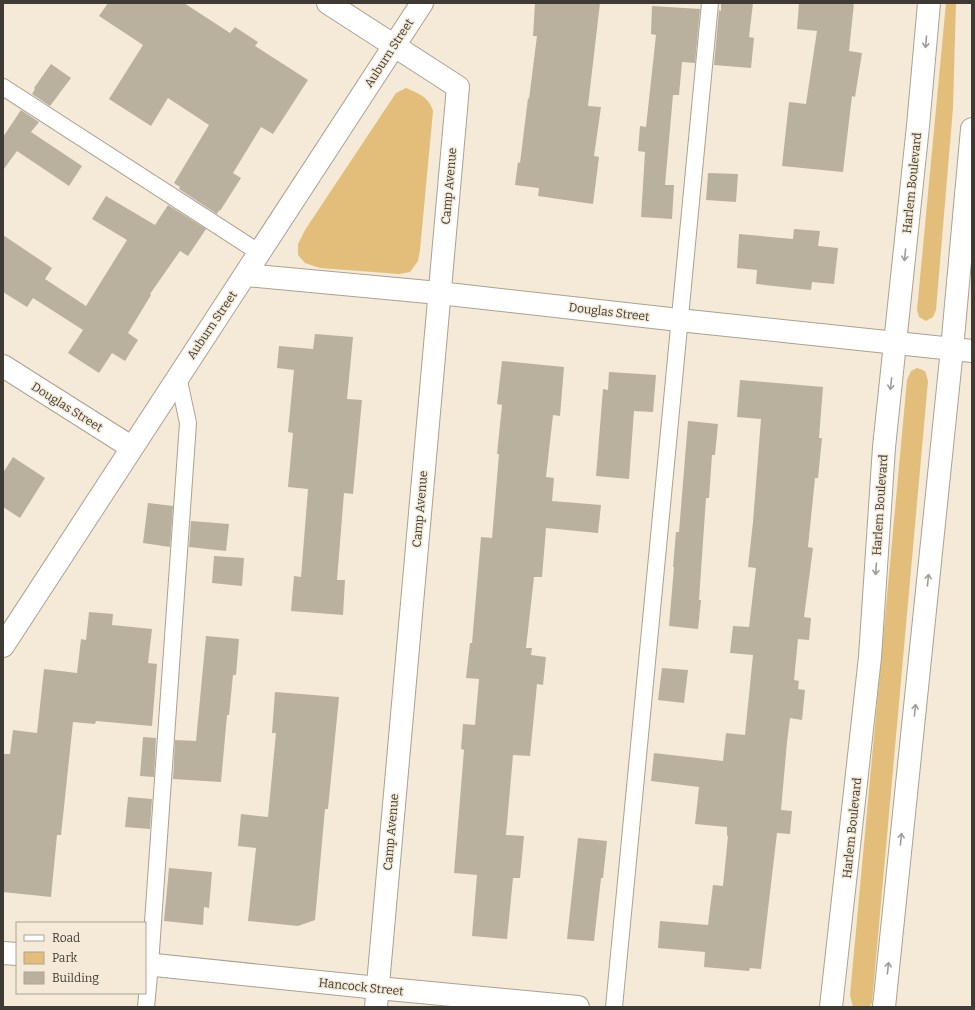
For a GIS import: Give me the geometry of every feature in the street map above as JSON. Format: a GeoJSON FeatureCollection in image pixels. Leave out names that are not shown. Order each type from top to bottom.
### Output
{"type":"FeatureCollection","features":[{"type":"Feature","properties":{"kind":"street"},"geometry":{"type":"LineString","coordinates":[[328,3],[394,46]]}},
{"type":"Feature","properties":{"kind":"street","name":"Auburn Street"},"geometry":{"type":"LineString","coordinates":[[3,646],[131,447],[246,274],[422,3]]}},
{"type":"Feature","properties":{"kind":"street","name":"Harlem Boulevard"},"geometry":{"type":"LineString","coordinates":[[831,1007],[870,657],[884,447],[917,134],[929,3]]}},
{"type":"Feature","properties":{"kind":"street","name":"Camp Avenue"},"geometry":{"type":"LineString","coordinates":[[377,998],[458,87],[394,46]]}},
{"type":"Feature","properties":{"kind":"street"},"geometry":{"type":"LineString","coordinates":[[884,1007],[962,350],[972,129]]}},
{"type":"Feature","properties":{"kind":"street","name":"Douglas Street"},"geometry":{"type":"LineString","coordinates":[[246,274],[439,293],[962,350]]}},
{"type":"Feature","properties":{"kind":"street","name":"Douglas Street"},"geometry":{"type":"LineString","coordinates":[[3,366],[131,447]]}},
{"type":"Feature","properties":{"kind":"street"},"geometry":{"type":"LineString","coordinates":[[3,953],[16,954]]}},
{"type":"Feature","properties":{"kind":"street","name":"Hancock Street"},"geometry":{"type":"LineString","coordinates":[[148,965],[377,998],[578,1007]]}},
{"type":"Feature","properties":{"kind":"lane"},"geometry":{"type":"LineString","coordinates":[[614,1007],[710,3]]}},
{"type":"Feature","properties":{"kind":"lane"},"geometry":{"type":"LineString","coordinates":[[3,87],[260,252]]}},
{"type":"Feature","properties":{"kind":"lane"},"geometry":{"type":"LineString","coordinates":[[146,1007],[188,423],[178,376]]}},
{"type":"Feature","properties":{"kind":"green space"},"geometry":{"type":"Polygon","coordinates":[[[946,3],[956,3],[953,108],[936,310],[933,317],[926,321],[919,317],[917,310],[946,3]]]}},
{"type":"Feature","properties":{"kind":"green space"},"geometry":{"type":"Polygon","coordinates":[[[406,88],[426,99],[433,111],[418,261],[410,272],[399,274],[320,268],[305,263],[298,255],[298,244],[305,230],[396,93],[406,88]]]}},
{"type":"Feature","properties":{"kind":"green space"},"geometry":{"type":"Polygon","coordinates":[[[917,368],[925,371],[928,381],[872,1003],[869,1007],[853,1007],[850,995],[907,380],[911,371],[917,368]]]}},
{"type":"Feature","properties":{"kind":"building"},"geometry":{"type":"Polygon","coordinates":[[[108,3],[184,3],[230,33],[235,27],[258,42],[255,46],[308,80],[273,134],[261,127],[233,173],[241,178],[217,214],[179,189],[180,187],[174,183],[209,125],[168,98],[151,126],[109,99],[143,45],[99,16],[108,3]]]}},
{"type":"Feature","properties":{"kind":"building"},"geometry":{"type":"Polygon","coordinates":[[[535,3],[600,3],[588,106],[601,107],[594,156],[599,157],[593,204],[538,196],[539,188],[515,185],[518,162],[520,163],[537,36],[533,36],[535,3]]]}},
{"type":"Feature","properties":{"kind":"building"},"geometry":{"type":"Polygon","coordinates":[[[721,3],[753,3],[749,37],[754,38],[751,68],[714,65],[719,10],[721,11],[721,3]]]}},
{"type":"Feature","properties":{"kind":"building"},"geometry":{"type":"Polygon","coordinates":[[[799,3],[854,3],[849,51],[862,53],[855,97],[852,96],[843,172],[782,166],[789,102],[806,104],[817,31],[797,29],[799,3]]]}},
{"type":"Feature","properties":{"kind":"building"},"geometry":{"type":"Polygon","coordinates":[[[652,6],[700,9],[695,63],[682,62],[679,95],[673,95],[665,185],[674,185],[672,219],[641,217],[645,152],[638,151],[640,126],[646,127],[656,35],[651,34],[652,6]]]}},
{"type":"Feature","properties":{"kind":"building"},"geometry":{"type":"Polygon","coordinates":[[[51,64],[71,78],[50,106],[32,94],[35,89],[34,88],[51,64]]]}},
{"type":"Feature","properties":{"kind":"building"},"geometry":{"type":"Polygon","coordinates":[[[21,110],[39,122],[31,132],[82,166],[69,186],[17,151],[3,170],[3,137],[21,110]]]}},
{"type":"Feature","properties":{"kind":"building"},"geometry":{"type":"Polygon","coordinates":[[[708,173],[738,174],[736,202],[706,200],[708,173]]]}},
{"type":"Feature","properties":{"kind":"building"},"geometry":{"type":"Polygon","coordinates":[[[106,196],[155,225],[168,205],[206,229],[188,256],[180,251],[150,294],[151,295],[128,333],[138,340],[125,361],[112,353],[99,373],[68,353],[83,330],[33,298],[27,307],[3,292],[3,235],[52,268],[45,279],[86,306],[127,240],[92,219],[106,196]]]}},
{"type":"Feature","properties":{"kind":"building"},"geometry":{"type":"Polygon","coordinates":[[[794,229],[820,231],[818,246],[838,248],[834,284],[812,282],[811,290],[756,284],[757,270],[737,268],[739,234],[793,239],[794,229]]]}},
{"type":"Feature","properties":{"kind":"building"},"geometry":{"type":"Polygon","coordinates":[[[315,334],[353,337],[347,399],[362,400],[353,494],[344,493],[337,580],[345,580],[343,615],[291,611],[294,576],[301,577],[308,489],[288,487],[293,433],[288,432],[294,370],[277,368],[279,346],[313,349],[315,334]]]}},
{"type":"Feature","properties":{"kind":"building"},"geometry":{"type":"Polygon","coordinates":[[[502,361],[564,367],[560,416],[553,415],[546,477],[554,478],[552,501],[601,505],[598,533],[546,528],[542,577],[534,577],[526,648],[532,648],[531,655],[546,657],[543,685],[537,684],[530,756],[513,755],[506,835],[524,836],[520,878],[513,878],[507,939],[472,936],[477,875],[454,873],[464,750],[461,749],[463,724],[475,725],[479,679],[466,678],[470,643],[472,643],[481,537],[492,538],[499,454],[497,454],[502,405],[497,404],[502,361]]]}},
{"type":"Feature","properties":{"kind":"building"},"geometry":{"type":"Polygon","coordinates":[[[609,372],[656,375],[653,412],[634,411],[629,479],[596,476],[603,389],[608,390],[609,372]]]}},
{"type":"Feature","properties":{"kind":"building"},"geometry":{"type":"Polygon","coordinates":[[[740,380],[823,387],[819,438],[822,438],[818,478],[815,478],[808,547],[813,548],[804,617],[811,618],[809,640],[798,639],[794,680],[799,681],[798,689],[805,690],[802,720],[790,718],[781,810],[792,811],[790,834],[777,833],[761,969],[750,968],[749,971],[704,967],[705,952],[658,948],[660,921],[708,925],[713,885],[723,886],[728,836],[727,827],[695,824],[699,787],[651,781],[654,753],[723,761],[726,733],[745,735],[753,655],[730,653],[733,626],[749,627],[756,568],[748,567],[761,419],[737,417],[740,380]]]}},
{"type":"Feature","properties":{"kind":"building"},"geometry":{"type":"Polygon","coordinates":[[[688,421],[718,424],[715,455],[712,455],[709,498],[706,498],[699,600],[701,600],[698,629],[669,626],[676,532],[679,532],[688,421]]]}},
{"type":"Feature","properties":{"kind":"building"},"geometry":{"type":"Polygon","coordinates":[[[13,457],[45,478],[20,518],[3,507],[3,473],[13,457]]]}},
{"type":"Feature","properties":{"kind":"building"},"geometry":{"type":"Polygon","coordinates":[[[148,503],[173,506],[170,547],[143,543],[148,503]]]}},
{"type":"Feature","properties":{"kind":"building"},"geometry":{"type":"Polygon","coordinates":[[[191,521],[229,524],[226,551],[189,547],[191,521]]]}},
{"type":"Feature","properties":{"kind":"building"},"geometry":{"type":"Polygon","coordinates":[[[214,556],[244,558],[242,586],[212,583],[214,556]]]}},
{"type":"Feature","properties":{"kind":"building"},"geometry":{"type":"Polygon","coordinates":[[[89,612],[113,614],[112,625],[152,629],[148,663],[157,664],[152,726],[96,721],[95,724],[73,722],[61,835],[57,835],[51,897],[3,892],[4,754],[10,754],[13,730],[37,733],[44,669],[77,673],[81,639],[86,640],[89,612]]]}},
{"type":"Feature","properties":{"kind":"building"},"geometry":{"type":"Polygon","coordinates":[[[206,636],[239,639],[236,675],[233,675],[229,715],[227,715],[221,782],[173,779],[175,740],[196,741],[206,636]]]}},
{"type":"Feature","properties":{"kind":"building"},"geometry":{"type":"Polygon","coordinates":[[[662,668],[688,670],[684,703],[658,700],[662,668]]]}},
{"type":"Feature","properties":{"kind":"building"},"geometry":{"type":"Polygon","coordinates":[[[275,692],[339,697],[328,809],[325,809],[315,920],[298,926],[248,921],[256,848],[238,846],[241,814],[268,817],[276,733],[272,733],[275,692]]]}},
{"type":"Feature","properties":{"kind":"building"},"geometry":{"type":"Polygon","coordinates":[[[143,737],[156,738],[154,777],[140,776],[143,737]]]}},
{"type":"Feature","properties":{"kind":"building"},"geometry":{"type":"Polygon","coordinates":[[[128,797],[152,799],[150,829],[125,827],[128,797]]]}},
{"type":"Feature","properties":{"kind":"building"},"geometry":{"type":"Polygon","coordinates":[[[578,838],[607,841],[594,941],[567,939],[578,838]]]}},
{"type":"Feature","properties":{"kind":"building"},"geometry":{"type":"Polygon","coordinates":[[[169,868],[212,872],[209,908],[204,907],[203,925],[164,921],[169,868]]]}}]}
